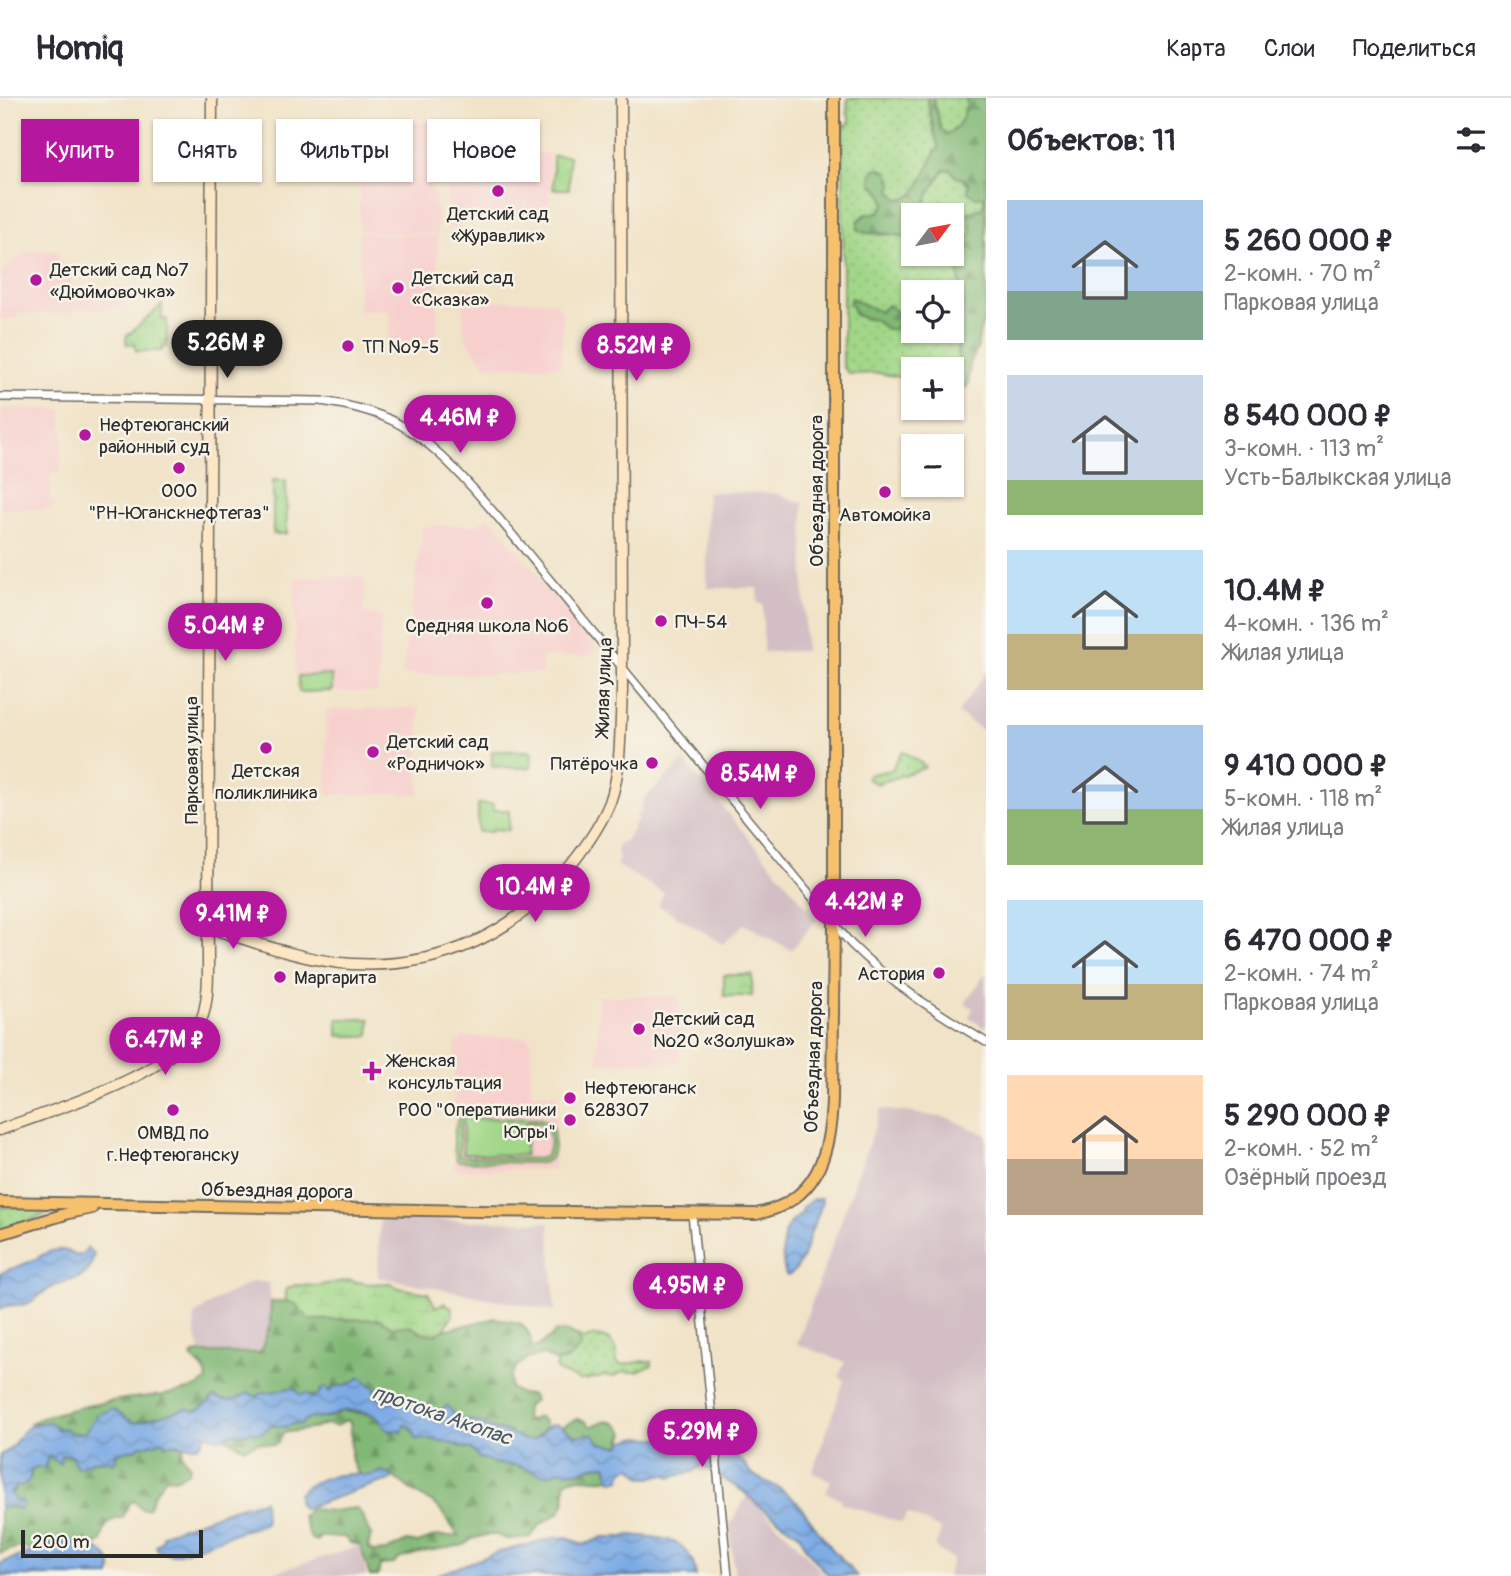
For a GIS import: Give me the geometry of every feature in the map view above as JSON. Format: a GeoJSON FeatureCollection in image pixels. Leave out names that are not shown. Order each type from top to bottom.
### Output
{"type":"FeatureCollection","features":[{"type":"Feature","properties":{"kind":"main road","name":"Парковая улица"},"geometry":{"type":"LineString","coordinates":[[0,1130],[115,1086],[150,1068],[181,1046],[196,1029],[205,1008],[208,927],[212,98]]}},
{"type":"Feature","properties":{"kind":"main road","name":"Жилая улица"},"geometry":{"type":"LineString","coordinates":[[208,927],[305,956],[336,962],[363,965],[405,962],[442,955],[482,939],[528,909],[553,886],[579,854],[604,816],[613,793],[617,770],[622,669],[621,98]]}},
{"type":"Feature","properties":{"kind":"main road","name":"Объездная дорога"},"geometry":{"type":"LineString","coordinates":[[115,1204],[756,1214],[790,1201],[808,1185],[826,1150],[831,1125],[834,924],[834,98]]}},
{"type":"Feature","properties":{"kind":"main road"},"geometry":{"type":"LineString","coordinates":[[0,1202],[115,1204]]}},
{"type":"Feature","properties":{"kind":"main road"},"geometry":{"type":"LineString","coordinates":[[0,1234],[69,1213],[115,1204]]}},
{"type":"Feature","properties":{"kind":"street"},"geometry":{"type":"LineString","coordinates":[[0,397],[303,400],[336,403],[377,415],[402,426],[436,453],[484,501],[851,944],[884,975],[986,1042]]}},
{"type":"Feature","properties":{"kind":"street"},"geometry":{"type":"LineString","coordinates":[[692,1213],[728,1576]]}},
{"type":"Feature","properties":{"kind":"shaded area"},"geometry":{"type":"Polygon","coordinates":[[[413,122],[427,122],[427,182],[432,182],[432,192],[435,192],[438,234],[359,231],[360,182],[413,182],[413,122]]]}},
{"type":"Feature","properties":{"kind":"shaded area"},"geometry":{"type":"Polygon","coordinates":[[[540,153],[549,153],[549,203],[536,216],[468,216],[457,229],[446,229],[447,182],[540,182],[540,153]]]}},
{"type":"Feature","properties":{"kind":"shaded area","name":"Детский сад «Сказка»"},"geometry":{"type":"Polygon","coordinates":[[[359,233],[438,236],[437,343],[389,344],[389,311],[359,311],[359,233]]]}},
{"type":"Feature","properties":{"kind":"shaded area","name":"Детский сад №7 «Дюймовочка»"},"geometry":{"type":"Polygon","coordinates":[[[29,251],[59,251],[59,263],[72,267],[72,289],[120,288],[123,293],[123,310],[17,314],[17,319],[0,319],[0,272],[29,251]]]}},
{"type":"Feature","properties":{"kind":"shaded area"},"geometry":{"type":"Polygon","coordinates":[[[463,286],[474,289],[476,300],[554,301],[563,313],[561,366],[486,366],[464,336],[463,286]]]}},
{"type":"Feature","properties":{"kind":"shaded area"},"geometry":{"type":"Polygon","coordinates":[[[0,409],[62,409],[63,446],[60,474],[51,474],[50,500],[56,501],[52,509],[0,509],[0,409]]]}},
{"type":"Feature","properties":{"kind":"shaded area"},"geometry":{"type":"Polygon","coordinates":[[[707,492],[775,493],[803,503],[805,651],[763,652],[763,604],[758,603],[757,588],[707,588],[707,492]]]}},
{"type":"Feature","properties":{"kind":"shaded area","name":"Средняя школа №6"},"geometry":{"type":"Polygon","coordinates":[[[489,516],[597,648],[589,657],[542,656],[542,673],[402,675],[423,526],[478,525],[489,516]]]}},
{"type":"Feature","properties":{"kind":"shaded area"},"geometry":{"type":"Polygon","coordinates":[[[360,576],[365,580],[363,615],[381,616],[378,692],[334,692],[333,674],[295,675],[295,577],[360,576]]]}},
{"type":"Feature","properties":{"kind":"shaded area"},"geometry":{"type":"Polygon","coordinates":[[[986,672],[986,733],[958,713],[986,672]]]}},
{"type":"Feature","properties":{"kind":"shaded area","name":"Детский сад «Родничок»"},"geometry":{"type":"Polygon","coordinates":[[[419,708],[419,794],[327,794],[326,710],[419,708]]]}},
{"type":"Feature","properties":{"kind":"shaded area"},"geometry":{"type":"Polygon","coordinates":[[[684,761],[817,919],[791,950],[744,924],[723,944],[658,905],[664,893],[616,865],[619,860],[617,847],[634,829],[632,826],[638,819],[636,816],[643,811],[640,806],[644,803],[642,800],[684,761]]]}},
{"type":"Feature","properties":{"kind":"shaded area"},"geometry":{"type":"Polygon","coordinates":[[[986,973],[986,1029],[969,1017],[973,1008],[965,1003],[986,973]]]}},
{"type":"Feature","properties":{"kind":"shaded area","name":"Детский сад №20 «Золушка»"},"geometry":{"type":"Polygon","coordinates":[[[598,996],[680,996],[680,1063],[598,1063],[598,996]]]}},
{"type":"Feature","properties":{"kind":"shaded area"},"geometry":{"type":"Polygon","coordinates":[[[464,1037],[528,1037],[531,1041],[531,1093],[557,1094],[554,1170],[454,1169],[455,1044],[464,1037]]]}},
{"type":"Feature","properties":{"kind":"shaded area"},"geometry":{"type":"Polygon","coordinates":[[[881,1109],[949,1118],[986,1135],[986,1576],[947,1576],[953,1559],[935,1548],[941,1530],[907,1513],[902,1523],[840,1503],[842,1499],[826,1493],[831,1480],[812,1473],[844,1381],[839,1376],[845,1362],[797,1344],[881,1109]]]}},
{"type":"Feature","properties":{"kind":"shaded area"},"geometry":{"type":"Polygon","coordinates":[[[380,1219],[549,1222],[555,1311],[378,1277],[380,1219]]]}},
{"type":"Feature","properties":{"kind":"shaded area"},"geometry":{"type":"Polygon","coordinates":[[[254,1281],[269,1283],[271,1302],[270,1325],[260,1353],[201,1353],[195,1333],[194,1315],[219,1298],[254,1281]]]}},
{"type":"Feature","properties":{"kind":"shaded area"},"geometry":{"type":"Polygon","coordinates":[[[747,1496],[791,1538],[825,1576],[735,1576],[729,1526],[747,1496]]]}},
{"type":"Feature","properties":{"kind":"shaded area"},"geometry":{"type":"Polygon","coordinates":[[[359,1546],[367,1576],[263,1576],[359,1546]]]}},
{"type":"Feature","properties":{"kind":"green space"},"geometry":{"type":"Polygon","coordinates":[[[848,98],[927,98],[940,149],[935,152],[924,177],[908,198],[898,200],[891,190],[892,183],[874,186],[883,194],[885,204],[879,212],[865,215],[859,221],[858,230],[901,237],[901,266],[957,266],[960,280],[901,280],[901,343],[960,343],[957,348],[958,357],[901,357],[901,378],[879,373],[849,374],[843,367],[843,123],[846,127],[850,121],[847,111],[848,98]]]}},
{"type":"Feature","properties":{"kind":"green space"},"geometry":{"type":"Polygon","coordinates":[[[927,98],[933,98],[941,129],[946,135],[962,120],[966,98],[986,98],[986,315],[977,350],[970,363],[968,385],[964,388],[964,357],[958,357],[957,347],[960,343],[964,343],[964,280],[960,280],[957,266],[964,266],[964,245],[972,233],[968,212],[981,209],[985,202],[983,196],[976,197],[968,192],[969,184],[964,179],[956,177],[951,170],[944,170],[925,203],[901,203],[901,236],[871,234],[858,230],[858,221],[865,215],[879,212],[885,204],[872,182],[873,170],[879,168],[888,172],[892,183],[891,190],[898,199],[906,199],[916,190],[939,149],[927,98]]]}},
{"type":"Feature","properties":{"kind":"green space"},"geometry":{"type":"Polygon","coordinates":[[[933,98],[966,98],[962,120],[951,133],[946,135],[941,129],[933,98]]]}},
{"type":"Feature","properties":{"kind":"green space"},"geometry":{"type":"Polygon","coordinates":[[[553,156],[569,156],[569,189],[553,189],[553,156]]]}},
{"type":"Feature","properties":{"kind":"green space"},"geometry":{"type":"Polygon","coordinates":[[[944,170],[951,170],[983,196],[985,202],[981,209],[968,213],[972,233],[964,245],[964,203],[925,203],[944,170]]]}},
{"type":"Feature","properties":{"kind":"green space"},"geometry":{"type":"Polygon","coordinates":[[[851,298],[880,312],[888,305],[898,312],[901,323],[897,324],[896,329],[886,329],[875,320],[854,315],[852,305],[849,304],[851,298]]]}},
{"type":"Feature","properties":{"kind":"green space"},"geometry":{"type":"Polygon","coordinates":[[[162,305],[162,319],[167,319],[167,347],[162,347],[162,351],[136,351],[135,344],[126,344],[126,337],[162,305]]]}},
{"type":"Feature","properties":{"kind":"green space"},"geometry":{"type":"Polygon","coordinates":[[[273,480],[286,480],[287,534],[273,534],[273,480]]]}},
{"type":"Feature","properties":{"kind":"green space"},"geometry":{"type":"Polygon","coordinates":[[[332,675],[332,691],[299,692],[298,676],[332,675]]]}},
{"type":"Feature","properties":{"kind":"green space"},"geometry":{"type":"Polygon","coordinates":[[[492,751],[532,751],[531,768],[492,767],[492,751]]]}},
{"type":"Feature","properties":{"kind":"green space"},"geometry":{"type":"Polygon","coordinates":[[[903,751],[925,766],[924,768],[877,784],[867,779],[868,775],[894,769],[893,766],[903,751]]]}},
{"type":"Feature","properties":{"kind":"green space"},"geometry":{"type":"Polygon","coordinates":[[[478,804],[493,804],[493,810],[509,810],[509,830],[478,832],[478,804]]]}},
{"type":"Feature","properties":{"kind":"green space"},"geometry":{"type":"Polygon","coordinates":[[[724,975],[752,975],[752,996],[724,996],[724,975]]]}},
{"type":"Feature","properties":{"kind":"green space"},"geometry":{"type":"Polygon","coordinates":[[[338,1019],[370,1019],[369,1036],[338,1036],[338,1019]]]}},
{"type":"Feature","properties":{"kind":"green space"},"geometry":{"type":"Polygon","coordinates":[[[459,1118],[541,1119],[552,1129],[554,1142],[551,1157],[540,1163],[458,1161],[454,1146],[459,1118]],[[463,1122],[460,1124],[461,1157],[539,1159],[548,1152],[550,1141],[546,1127],[537,1123],[526,1123],[525,1155],[463,1154],[463,1122]]]}},
{"type":"Feature","properties":{"kind":"green space"},"geometry":{"type":"Polygon","coordinates":[[[0,1207],[68,1208],[0,1229],[0,1207]]]}},
{"type":"Feature","properties":{"kind":"green space"},"geometry":{"type":"Polygon","coordinates":[[[349,1280],[368,1284],[390,1283],[399,1288],[428,1293],[436,1307],[444,1303],[452,1308],[452,1316],[444,1330],[434,1335],[409,1325],[393,1327],[380,1319],[309,1320],[296,1304],[286,1301],[286,1289],[296,1285],[316,1286],[349,1280]]]}},
{"type":"Feature","properties":{"kind":"green space"},"geometry":{"type":"Polygon","coordinates":[[[286,1301],[296,1304],[310,1320],[380,1319],[393,1327],[409,1325],[434,1335],[444,1330],[496,1318],[521,1324],[529,1333],[532,1346],[538,1346],[556,1331],[579,1337],[581,1346],[571,1357],[557,1362],[544,1355],[527,1359],[516,1367],[511,1376],[510,1388],[521,1394],[531,1395],[535,1400],[526,1407],[525,1417],[528,1421],[539,1417],[544,1421],[546,1427],[534,1440],[525,1440],[477,1422],[454,1418],[442,1411],[379,1398],[356,1381],[334,1387],[333,1391],[323,1388],[317,1396],[300,1395],[295,1388],[244,1399],[223,1400],[214,1397],[199,1410],[188,1408],[135,1423],[97,1415],[84,1433],[65,1431],[49,1422],[29,1424],[75,1408],[182,1392],[202,1384],[207,1379],[206,1375],[191,1356],[201,1353],[260,1353],[270,1325],[271,1302],[286,1301]]]}},
{"type":"Feature","properties":{"kind":"green space"},"geometry":{"type":"Polygon","coordinates":[[[595,1336],[606,1338],[612,1343],[620,1365],[652,1361],[652,1365],[638,1372],[623,1372],[612,1377],[605,1375],[586,1380],[578,1380],[556,1370],[557,1362],[568,1359],[581,1346],[579,1337],[586,1339],[595,1336]]]}},
{"type":"Feature","properties":{"kind":"green space"},"geometry":{"type":"Polygon","coordinates":[[[343,1411],[374,1415],[391,1432],[407,1425],[416,1439],[432,1439],[471,1449],[479,1458],[492,1463],[515,1465],[544,1475],[560,1470],[566,1472],[606,1465],[610,1478],[569,1480],[565,1483],[565,1502],[559,1513],[541,1524],[531,1537],[506,1539],[497,1535],[486,1535],[472,1539],[464,1545],[422,1552],[398,1559],[394,1564],[380,1565],[378,1576],[370,1576],[360,1545],[350,1543],[344,1537],[320,1537],[317,1541],[311,1539],[302,1516],[310,1509],[332,1511],[356,1508],[371,1535],[368,1547],[374,1552],[386,1551],[407,1541],[418,1543],[437,1536],[459,1536],[433,1503],[392,1476],[382,1471],[371,1476],[360,1476],[351,1457],[350,1422],[346,1420],[336,1426],[325,1424],[283,1433],[274,1445],[259,1442],[245,1448],[225,1438],[232,1433],[245,1434],[271,1425],[302,1423],[309,1418],[333,1416],[343,1411]]]}},
{"type":"Feature","properties":{"kind":"green space"},"geometry":{"type":"Polygon","coordinates":[[[577,1419],[585,1421],[591,1427],[605,1422],[618,1425],[625,1433],[621,1445],[608,1445],[590,1434],[575,1435],[563,1426],[577,1419]]]}},
{"type":"Feature","properties":{"kind":"green space"},"geometry":{"type":"Polygon","coordinates":[[[164,1441],[184,1446],[182,1455],[190,1466],[189,1471],[175,1479],[166,1477],[154,1494],[148,1509],[142,1509],[134,1501],[129,1503],[123,1517],[107,1525],[101,1542],[94,1545],[79,1542],[60,1543],[39,1550],[19,1547],[0,1553],[0,1507],[15,1506],[17,1509],[19,1503],[13,1499],[10,1492],[30,1479],[31,1470],[48,1457],[59,1463],[61,1455],[71,1455],[89,1464],[91,1461],[109,1459],[133,1447],[164,1441]]]}},
{"type":"Feature","properties":{"kind":"water"},"geometry":{"type":"Polygon","coordinates":[[[821,1198],[820,1209],[803,1256],[798,1267],[788,1276],[783,1256],[786,1230],[802,1213],[802,1208],[813,1199],[821,1198]]]}},
{"type":"Feature","properties":{"kind":"water"},"geometry":{"type":"Polygon","coordinates":[[[87,1248],[94,1254],[85,1274],[50,1288],[26,1304],[0,1309],[0,1274],[55,1250],[77,1256],[83,1254],[87,1248]]]}},
{"type":"Feature","properties":{"kind":"water","name":"протока Акопас"},"geometry":{"type":"Polygon","coordinates":[[[360,1377],[376,1389],[375,1393],[379,1398],[442,1411],[447,1405],[454,1418],[477,1422],[525,1440],[534,1440],[554,1424],[576,1436],[594,1434],[599,1443],[617,1446],[638,1437],[670,1439],[691,1436],[699,1443],[705,1442],[727,1449],[744,1463],[751,1474],[781,1489],[796,1501],[833,1550],[857,1576],[829,1576],[807,1550],[800,1535],[760,1507],[744,1492],[702,1465],[693,1472],[650,1478],[642,1477],[633,1468],[628,1468],[620,1479],[614,1481],[610,1478],[606,1465],[592,1466],[580,1471],[560,1470],[544,1475],[515,1465],[492,1463],[479,1458],[471,1449],[432,1439],[416,1439],[407,1425],[404,1425],[402,1433],[386,1429],[373,1415],[356,1411],[311,1418],[300,1425],[271,1425],[256,1434],[252,1431],[221,1438],[206,1435],[197,1446],[178,1443],[166,1445],[164,1441],[140,1445],[136,1450],[115,1454],[116,1460],[113,1463],[107,1460],[91,1461],[89,1464],[84,1463],[82,1467],[76,1466],[71,1455],[61,1455],[60,1464],[50,1456],[45,1468],[31,1469],[30,1479],[10,1492],[17,1503],[21,1500],[21,1509],[15,1506],[0,1507],[0,1455],[10,1449],[28,1427],[49,1422],[59,1430],[64,1428],[72,1434],[84,1433],[97,1415],[112,1409],[135,1423],[188,1408],[199,1410],[214,1397],[231,1400],[247,1393],[258,1397],[262,1392],[295,1388],[300,1395],[307,1393],[311,1397],[317,1396],[323,1388],[332,1391],[333,1387],[348,1384],[360,1377]]]}},
{"type":"Feature","properties":{"kind":"water"},"geometry":{"type":"Polygon","coordinates":[[[382,1471],[393,1476],[390,1480],[303,1509],[298,1502],[298,1494],[302,1489],[321,1480],[349,1474],[372,1475],[382,1471]]]}},
{"type":"Feature","properties":{"kind":"water"},"geometry":{"type":"Polygon","coordinates":[[[264,1500],[265,1523],[262,1525],[172,1555],[157,1549],[156,1546],[166,1533],[264,1500]]]}},
{"type":"Feature","properties":{"kind":"water"},"geometry":{"type":"Polygon","coordinates":[[[630,1535],[674,1542],[688,1554],[696,1576],[434,1576],[496,1553],[554,1538],[568,1537],[583,1545],[604,1537],[630,1535]]]}},
{"type":"Feature","properties":{"kind":"water"},"geometry":{"type":"Polygon","coordinates":[[[79,1542],[98,1549],[107,1557],[110,1576],[0,1576],[0,1564],[38,1550],[79,1542]]]}},
{"type":"Feature","properties":{"kind":"place","name":"Детский сад «Журавлик»"},"geometry":{"type":"Point","coordinates":[498,191]}},
{"type":"Feature","properties":{"kind":"place","name":"Детский сад №7 «Дюймовочка»"},"geometry":{"type":"Point","coordinates":[36,280]}},
{"type":"Feature","properties":{"kind":"place","name":"Детский сад «Сказка»"},"geometry":{"type":"Point","coordinates":[398,288]}},
{"type":"Feature","properties":{"kind":"place","name":"ТП №9-5"},"geometry":{"type":"Point","coordinates":[348,346]}},
{"type":"Feature","properties":{"kind":"place","name":"Нефтеюганский районный суд"},"geometry":{"type":"Point","coordinates":[85,435]}},
{"type":"Feature","properties":{"kind":"place","name":"ООО \"РН-Юганскнефтегаз\""},"geometry":{"type":"Point","coordinates":[179,468]}},
{"type":"Feature","properties":{"kind":"place","name":"Автомойка"},"geometry":{"type":"Point","coordinates":[885,492]}},
{"type":"Feature","properties":{"kind":"place","name":"Средняя школа №6"},"geometry":{"type":"Point","coordinates":[487,603]}},
{"type":"Feature","properties":{"kind":"place","name":"ПЧ-54"},"geometry":{"type":"Point","coordinates":[661,621]}},
{"type":"Feature","properties":{"kind":"place","name":"Детская поликлиника"},"geometry":{"type":"Point","coordinates":[266,748]}},
{"type":"Feature","properties":{"kind":"place","name":"Детский сад «Родничок»"},"geometry":{"type":"Point","coordinates":[373,752]}},
{"type":"Feature","properties":{"kind":"place","name":"Пятёрочка"},"geometry":{"type":"Point","coordinates":[652,763]}},
{"type":"Feature","properties":{"kind":"place","name":"Астория"},"geometry":{"type":"Point","coordinates":[939,973]}},
{"type":"Feature","properties":{"kind":"place","name":"Маргарита"},"geometry":{"type":"Point","coordinates":[280,977]}},
{"type":"Feature","properties":{"kind":"place","name":"Детский сад №20 «Золушка»"},"geometry":{"type":"Point","coordinates":[639,1029]}},
{"type":"Feature","properties":{"kind":"place","name":"Женская консультация"},"geometry":{"type":"Point","coordinates":[372,1071]}},
{"type":"Feature","properties":{"kind":"place","name":"Нефтеюганск 628307"},"geometry":{"type":"Point","coordinates":[570,1098]}},
{"type":"Feature","properties":{"kind":"place","name":"ОМВД по г.Нефтеюганску"},"geometry":{"type":"Point","coordinates":[173,1110]}},
{"type":"Feature","properties":{"kind":"place","name":"РОО \"Оперативники Югры\""},"geometry":{"type":"Point","coordinates":[570,1120]}}]}
